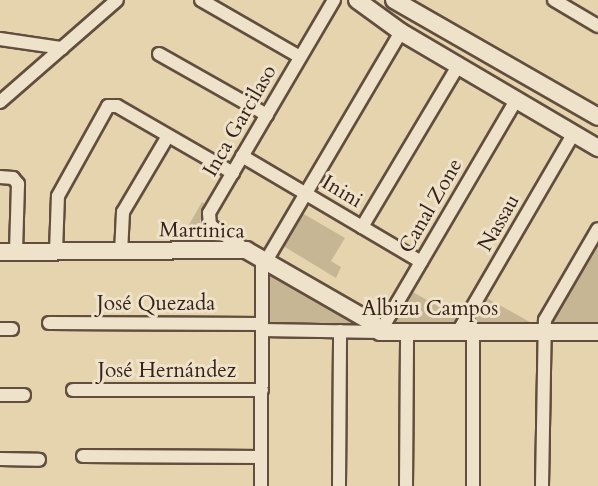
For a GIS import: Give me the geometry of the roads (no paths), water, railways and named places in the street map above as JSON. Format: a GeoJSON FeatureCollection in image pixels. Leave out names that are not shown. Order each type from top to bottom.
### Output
{"type":"FeatureCollection","features":[{"type":"Feature","properties":{"kind":"street"},"geometry":{"type":"LineString","coordinates":[[0,102],[117,0]]}},
{"type":"Feature","properties":{"kind":"street"},"geometry":{"type":"LineString","coordinates":[[201,0],[300,57]]}},
{"type":"Feature","properties":{"kind":"street","name":"Inca Garcilaso"},"geometry":{"type":"LineString","coordinates":[[246,250],[208,222],[242,156],[334,0]]}},
{"type":"Feature","properties":{"kind":"street"},"geometry":{"type":"LineString","coordinates":[[357,0],[401,32],[598,148]]}},
{"type":"Feature","properties":{"kind":"street"},"geometry":{"type":"LineString","coordinates":[[554,0],[598,26]]}},
{"type":"Feature","properties":{"kind":"street"},"geometry":{"type":"LineString","coordinates":[[399,1],[598,117]]}},
{"type":"Feature","properties":{"kind":"street"},"geometry":{"type":"LineString","coordinates":[[261,486],[264,260],[306,194],[401,32]]}},
{"type":"Feature","properties":{"kind":"street"},"geometry":{"type":"LineString","coordinates":[[0,39],[62,48]]}},
{"type":"Feature","properties":{"kind":"street"},"geometry":{"type":"LineString","coordinates":[[159,54],[267,115]]}},
{"type":"Feature","properties":{"kind":"street"},"geometry":{"type":"LineString","coordinates":[[362,227],[458,66]]}},
{"type":"Feature","properties":{"kind":"street","name":"Canal Zone"},"geometry":{"type":"LineString","coordinates":[[380,332],[516,100]]}},
{"type":"Feature","properties":{"kind":"street"},"geometry":{"type":"LineString","coordinates":[[56,252],[58,196],[111,105],[233,173]]}},
{"type":"Feature","properties":{"kind":"street","name":"Nassau"},"geometry":{"type":"LineString","coordinates":[[466,332],[574,133]]}},
{"type":"Feature","properties":{"kind":"street"},"geometry":{"type":"LineString","coordinates":[[121,253],[123,212],[168,136]]}},
{"type":"Feature","properties":{"kind":"street","name":"Inini"},"geometry":{"type":"LineString","coordinates":[[242,156],[421,262]]}},
{"type":"Feature","properties":{"kind":"street"},"geometry":{"type":"LineString","coordinates":[[0,177],[14,178],[18,184],[8,252]]}},
{"type":"Feature","properties":{"kind":"street"},"geometry":{"type":"LineString","coordinates":[[542,486],[542,332],[550,310],[598,230]]}},
{"type":"Feature","properties":{"kind":"street","name":"Martinica"},"geometry":{"type":"LineString","coordinates":[[8,252],[121,253],[246,250],[373,323],[380,332]]}},
{"type":"Feature","properties":{"kind":"street","name":"José Quezada"},"geometry":{"type":"LineString","coordinates":[[49,323],[262,327]]}},
{"type":"Feature","properties":{"kind":"street","name":"Albizu Campos"},"geometry":{"type":"LineString","coordinates":[[262,327],[380,332],[598,332]]}},
{"type":"Feature","properties":{"kind":"street"},"geometry":{"type":"LineString","coordinates":[[339,486],[340,331]]}},
{"type":"Feature","properties":{"kind":"street"},"geometry":{"type":"LineString","coordinates":[[406,486],[407,332]]}},
{"type":"Feature","properties":{"kind":"street"},"geometry":{"type":"LineString","coordinates":[[466,332],[473,486]]}},
{"type":"Feature","properties":{"kind":"street","name":"José Hernández"},"geometry":{"type":"LineString","coordinates":[[73,390],[262,390]]}},
{"type":"Feature","properties":{"kind":"street"},"geometry":{"type":"LineString","coordinates":[[0,394],[24,395]]}},
{"type":"Feature","properties":{"kind":"street"},"geometry":{"type":"LineString","coordinates":[[83,456],[261,457]]}},
{"type":"Feature","properties":{"kind":"street"},"geometry":{"type":"LineString","coordinates":[[0,459],[39,460]]}}]}
